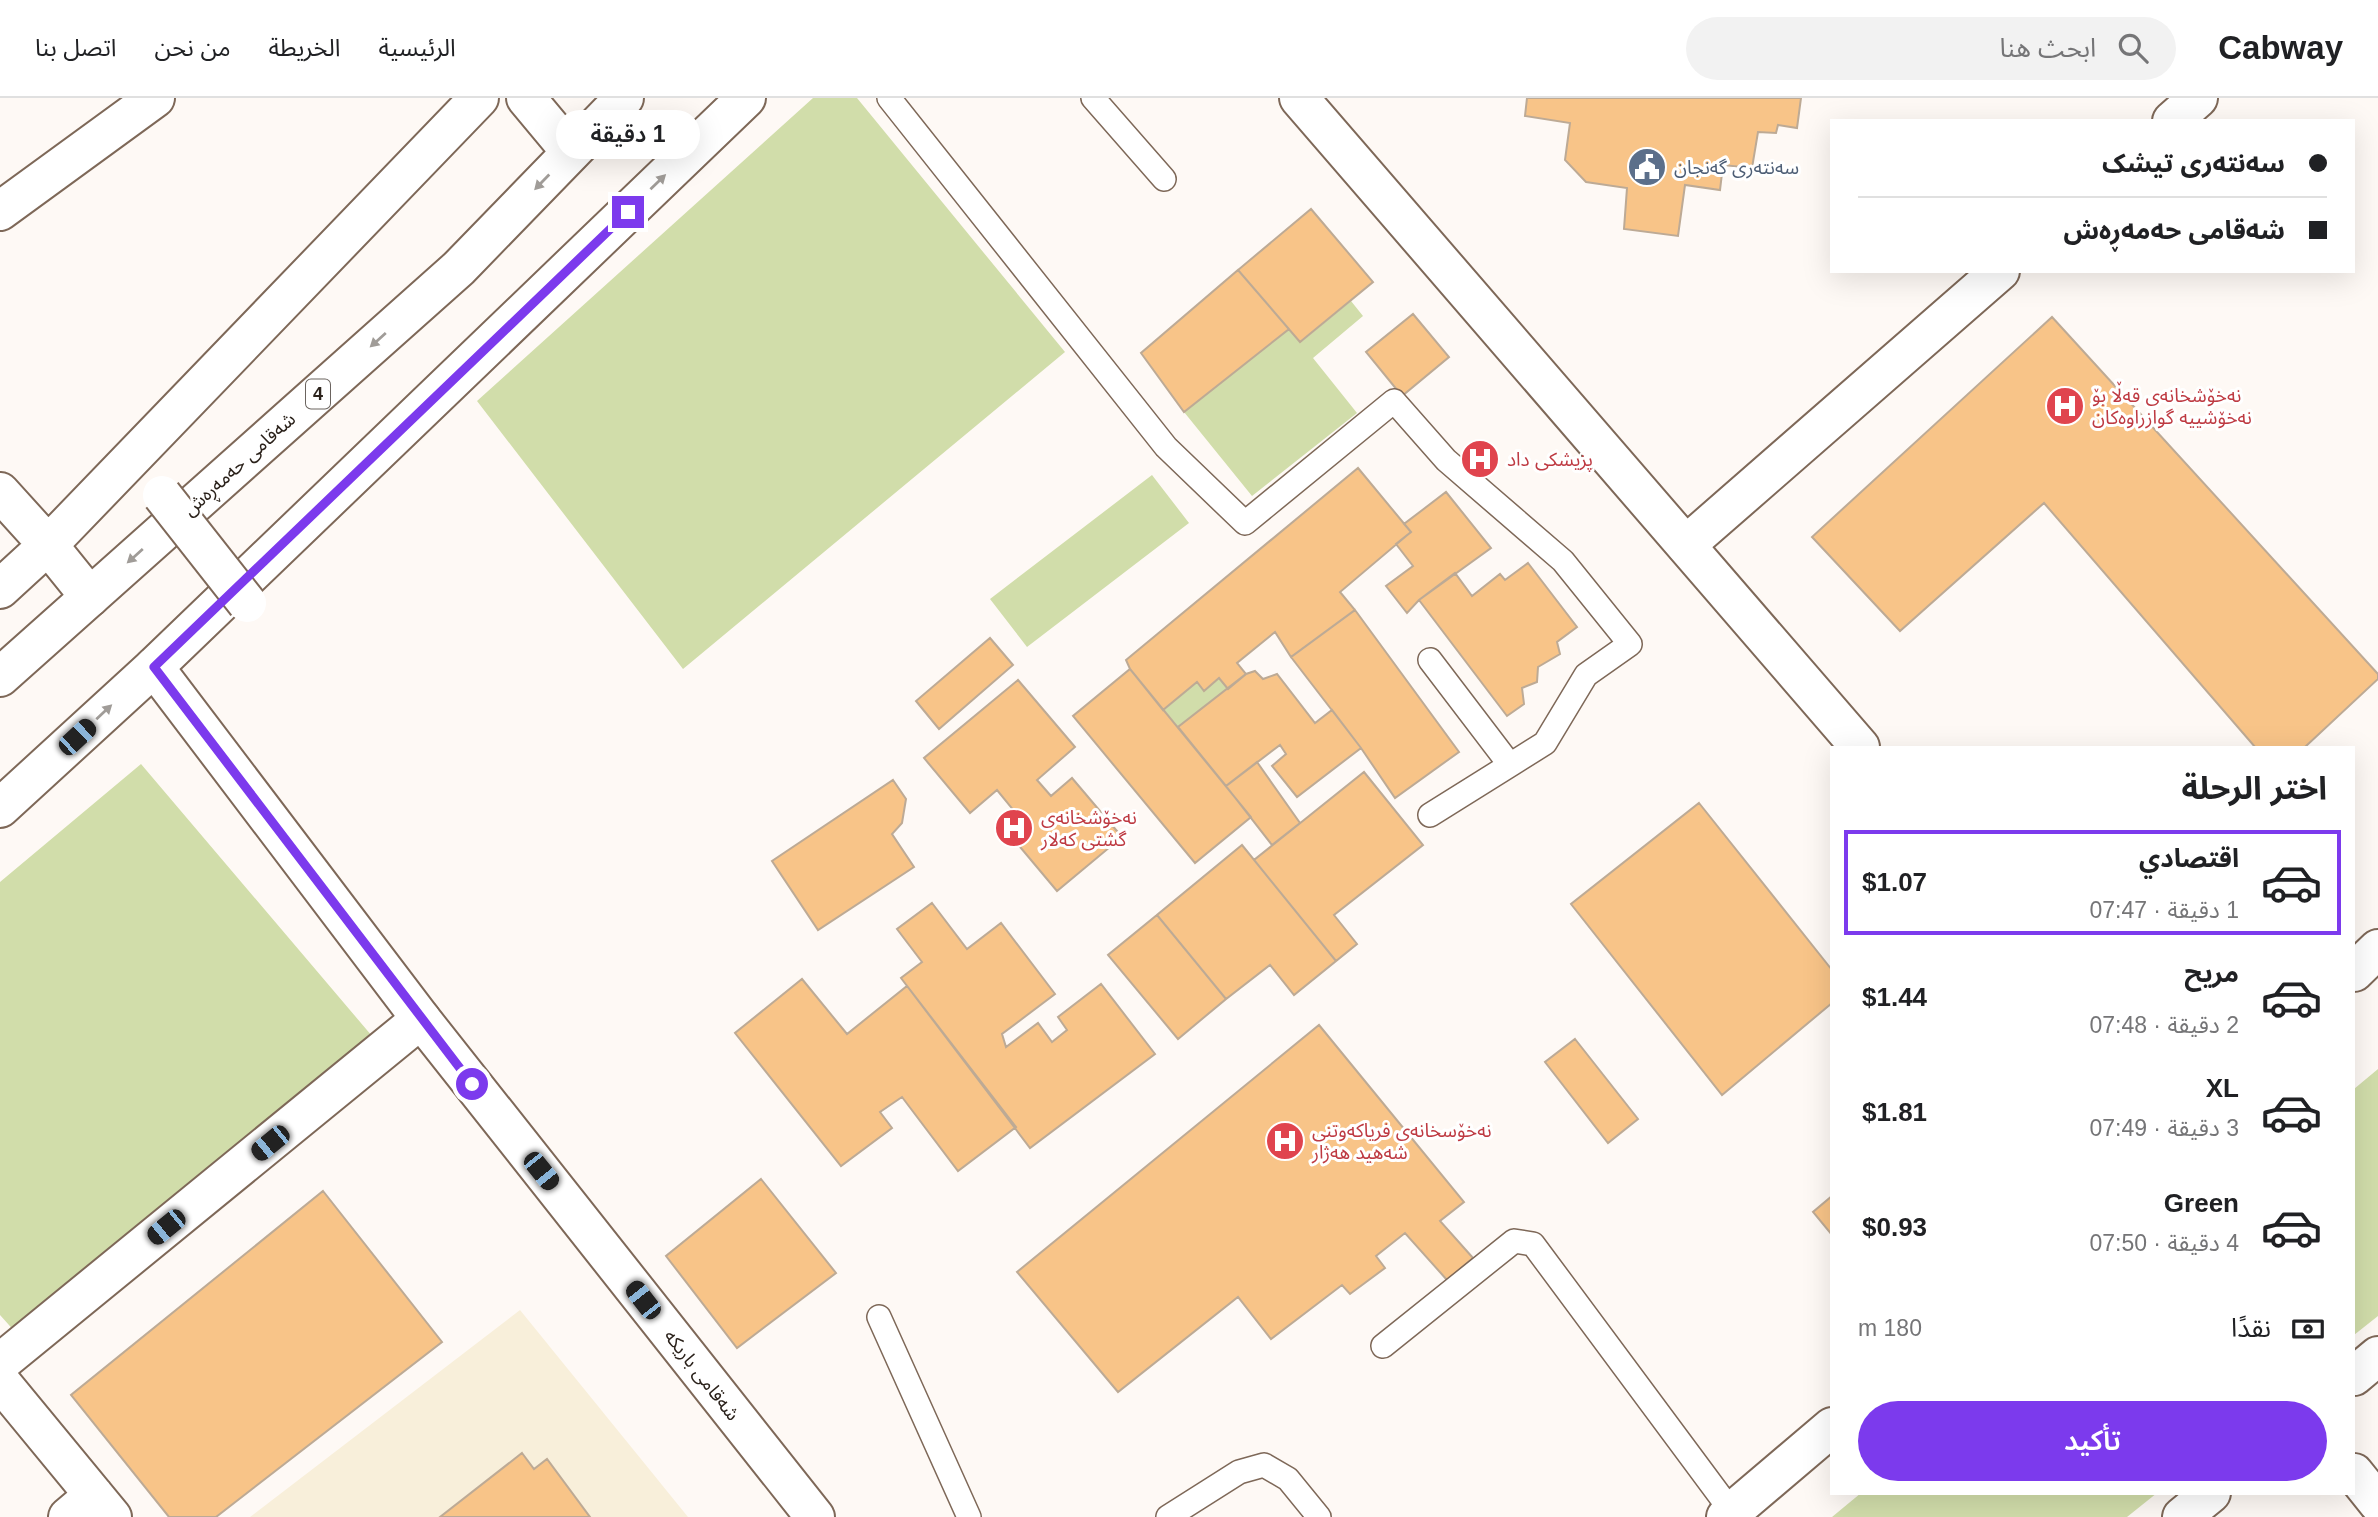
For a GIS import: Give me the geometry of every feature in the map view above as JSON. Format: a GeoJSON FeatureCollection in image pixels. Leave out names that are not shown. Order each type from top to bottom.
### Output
{"type":"FeatureCollection","features":[{"type":"Feature","properties":{"kind":"main road"},"geometry":{"type":"LineString","coordinates":[[0,211],[155,98]]}},
{"type":"Feature","properties":{"kind":"main road"},"geometry":{"type":"LineString","coordinates":[[0,589],[48,545],[479,98]]}},
{"type":"Feature","properties":{"kind":"main road"},"geometry":{"type":"LineString","coordinates":[[526,98],[571,152]]}},
{"type":"Feature","properties":{"kind":"main road","name":"شەقامی حەمەڕەش"},"geometry":{"type":"LineString","coordinates":[[0,677],[459,268],[624,98]]}},
{"type":"Feature","properties":{"kind":"main road"},"geometry":{"type":"LineString","coordinates":[[0,808],[154,667],[746,98]]}},
{"type":"Feature","properties":{"kind":"main road"},"geometry":{"type":"LineString","coordinates":[[1299,98],[1859,746]]}},
{"type":"Feature","properties":{"kind":"main road"},"geometry":{"type":"LineString","coordinates":[[2174,119],[2198,98]]}},
{"type":"Feature","properties":{"kind":"main road"},"geometry":{"type":"LineString","coordinates":[[1686,545],[1998,273]]}},
{"type":"Feature","properties":{"kind":"main road"},"geometry":{"type":"LineString","coordinates":[[0,492],[90,597]]}},
{"type":"Feature","properties":{"kind":"main road"},"geometry":{"type":"LineString","coordinates":[[162,495],[247,603]]}},
{"type":"Feature","properties":{"kind":"main road","name":"شەقامی باریکە"},"geometry":{"type":"LineString","coordinates":[[154,667],[421,1019],[814,1517]]}},
{"type":"Feature","properties":{"kind":"main road"},"geometry":{"type":"LineString","coordinates":[[0,1363],[421,1019]]}},
{"type":"Feature","properties":{"kind":"main road"},"geometry":{"type":"LineString","coordinates":[[2355,1375],[2378,1356]]}},
{"type":"Feature","properties":{"kind":"main road"},"geometry":{"type":"LineString","coordinates":[[0,1381],[91,1510]]}},
{"type":"Feature","properties":{"kind":"main road"},"geometry":{"type":"LineString","coordinates":[[1729,1515],[1830,1429]]}},
{"type":"Feature","properties":{"kind":"main road"},"geometry":{"type":"LineString","coordinates":[[2355,1475],[2378,1503]]}},
{"type":"Feature","properties":{"kind":"main road"},"geometry":{"type":"LineString","coordinates":[[2182,1517],[2209,1495]]}},
{"type":"Feature","properties":{"kind":"lane"},"geometry":{"type":"LineString","coordinates":[[1093,98],[1164,179]]}},
{"type":"Feature","properties":{"kind":"lane"},"geometry":{"type":"LineString","coordinates":[[899,101],[1166,447],[1245,523],[1394,401],[1446,460],[1563,561],[1630,644],[1586,675],[1545,743],[1430,815]]}},
{"type":"Feature","properties":{"kind":"lane"},"geometry":{"type":"LineString","coordinates":[[1430,660],[1510,765]]}},
{"type":"Feature","properties":{"kind":"lane"},"geometry":{"type":"LineString","coordinates":[[1383,1346],[1514,1241],[1533,1244],[1729,1515]]}},
{"type":"Feature","properties":{"kind":"lane"},"geometry":{"type":"LineString","coordinates":[[879,1317],[969,1517]]}},
{"type":"Feature","properties":{"kind":"lane"},"geometry":{"type":"LineString","coordinates":[[1168,1517],[1240,1472],[1264,1465],[1288,1479],[1320,1517]]}},
{"type":"Feature","properties":{"kind":"shaded area"},"geometry":{"type":"Polygon","coordinates":[[[520,1310],[688,1517],[250,1517],[520,1310]]]}},
{"type":"Feature","properties":{"kind":"green space"},"geometry":{"type":"Polygon","coordinates":[[[813,98],[857,98],[1065,352],[683,669],[477,401],[813,98]]]}},
{"type":"Feature","properties":{"kind":"green space"},"geometry":{"type":"Polygon","coordinates":[[[1351,301],[1363,316],[1313,358],[1357,413],[1252,496],[1184,412],[1289,329],[1301,342],[1351,301]]]}},
{"type":"Feature","properties":{"kind":"green space"},"geometry":{"type":"Polygon","coordinates":[[[1152,475],[1189,523],[1027,647],[990,599],[1152,475]]]}},
{"type":"Feature","properties":{"kind":"green space"},"geometry":{"type":"Polygon","coordinates":[[[1219,678],[1228,689],[1178,727],[1164,710],[1197,682],[1204,690],[1219,678]]]}},
{"type":"Feature","properties":{"kind":"green space"},"geometry":{"type":"Polygon","coordinates":[[[141,764],[372,1036],[17,1334],[0,1315],[0,882],[141,764]]]}},
{"type":"Feature","properties":{"kind":"green space"},"geometry":{"type":"Polygon","coordinates":[[[2378,1069],[2378,1316],[2355,1334],[2355,1088],[2378,1069]]]}},
{"type":"Feature","properties":{"kind":"green space"},"geometry":{"type":"Polygon","coordinates":[[[1859,1495],[2154,1495],[2127,1517],[1832,1517],[1859,1495]]]}},
{"type":"Feature","properties":{"kind":"building","name":"سەنتەری گەنجان"},"geometry":{"type":"Polygon","coordinates":[[[1527,98],[1801,98],[1797,128],[1778,125],[1776,133],[1758,132],[1752,168],[1723,165],[1720,190],[1685,185],[1678,236],[1624,229],[1627,188],[1586,182],[1565,160],[1570,123],[1525,116],[1527,98]]]}},
{"type":"Feature","properties":{"kind":"building"},"geometry":{"type":"Polygon","coordinates":[[[1311,209],[1373,282],[1300,342],[1238,270],[1311,209]]]}},
{"type":"Feature","properties":{"kind":"building"},"geometry":{"type":"Polygon","coordinates":[[[1238,270],[1289,329],[1184,412],[1141,353],[1238,270]]]}},
{"type":"Feature","properties":{"kind":"building"},"geometry":{"type":"Polygon","coordinates":[[[1413,314],[1449,357],[1402,396],[1366,352],[1413,314]]]}},
{"type":"Feature","properties":{"kind":"building"},"geometry":{"type":"Polygon","coordinates":[[[2052,317],[2378,674],[2378,679],[2306,746],[2254,746],[2044,503],[1900,631],[1812,537],[2052,317]]]}},
{"type":"Feature","properties":{"kind":"building"},"geometry":{"type":"Polygon","coordinates":[[[1358,468],[1411,532],[1340,592],[1355,610],[1291,657],[1275,632],[1237,663],[1246,674],[1228,689],[1219,678],[1204,691],[1197,682],[1163,710],[1130,669],[1126,660],[1358,468]]]}},
{"type":"Feature","properties":{"kind":"building"},"geometry":{"type":"Polygon","coordinates":[[[1446,492],[1491,548],[1419,600],[1407,613],[1386,586],[1413,566],[1396,544],[1411,532],[1404,524],[1446,492]]]}},
{"type":"Feature","properties":{"kind":"building"},"geometry":{"type":"Polygon","coordinates":[[[1528,563],[1577,627],[1557,642],[1560,654],[1538,667],[1537,682],[1522,688],[1524,704],[1507,716],[1419,600],[1455,573],[1472,596],[1500,574],[1505,580],[1528,563]]]}},
{"type":"Feature","properties":{"kind":"building"},"geometry":{"type":"Polygon","coordinates":[[[1355,610],[1459,752],[1395,798],[1361,748],[1291,657],[1355,610]]]}},
{"type":"Feature","properties":{"kind":"building"},"geometry":{"type":"Polygon","coordinates":[[[990,638],[1013,665],[939,729],[916,701],[990,638]]]}},
{"type":"Feature","properties":{"kind":"building"},"geometry":{"type":"Polygon","coordinates":[[[1130,669],[1251,817],[1195,863],[1073,716],[1130,669]]]}},
{"type":"Feature","properties":{"kind":"building"},"geometry":{"type":"Polygon","coordinates":[[[1255,671],[1263,679],[1277,674],[1315,723],[1332,710],[1361,748],[1297,797],[1272,766],[1286,754],[1280,745],[1226,786],[1178,727],[1246,674],[1255,671]]]}},
{"type":"Feature","properties":{"kind":"building"},"geometry":{"type":"Polygon","coordinates":[[[1018,680],[1075,747],[1037,780],[1051,796],[1072,778],[1122,837],[1057,891],[1005,829],[1019,817],[997,790],[970,813],[924,758],[1018,680]]]}},
{"type":"Feature","properties":{"kind":"building"},"geometry":{"type":"Polygon","coordinates":[[[1257,762],[1300,823],[1272,845],[1226,786],[1257,762]]]}},
{"type":"Feature","properties":{"kind":"building"},"geometry":{"type":"Polygon","coordinates":[[[1364,772],[1423,845],[1334,915],[1357,944],[1336,961],[1254,860],[1364,772]]]}},
{"type":"Feature","properties":{"kind":"building"},"geometry":{"type":"Polygon","coordinates":[[[893,780],[906,799],[902,823],[892,834],[914,867],[818,930],[772,861],[893,780]]]}},
{"type":"Feature","properties":{"kind":"building"},"geometry":{"type":"Polygon","coordinates":[[[1699,803],[1830,967],[1830,1005],[1722,1095],[1571,904],[1699,803]]]}},
{"type":"Feature","properties":{"kind":"building"},"geometry":{"type":"Polygon","coordinates":[[[1242,845],[1336,961],[1294,995],[1270,965],[1226,999],[1157,915],[1242,845]]]}},
{"type":"Feature","properties":{"kind":"building"},"geometry":{"type":"Polygon","coordinates":[[[932,903],[967,949],[1001,923],[1055,994],[1002,1034],[1006,1047],[1038,1023],[1052,1042],[1067,1030],[1058,1017],[1101,984],[1155,1054],[1030,1148],[901,978],[922,962],[897,929],[932,903]]]}},
{"type":"Feature","properties":{"kind":"building"},"geometry":{"type":"Polygon","coordinates":[[[1157,915],[1226,999],[1178,1039],[1108,955],[1157,915]]]}},
{"type":"Feature","properties":{"kind":"building"},"geometry":{"type":"Polygon","coordinates":[[[802,979],[847,1034],[907,986],[1016,1127],[958,1171],[902,1097],[880,1112],[892,1128],[841,1166],[735,1033],[802,979]]]}},
{"type":"Feature","properties":{"kind":"building"},"geometry":{"type":"Polygon","coordinates":[[[1319,1025],[1464,1202],[1440,1221],[1473,1258],[1447,1280],[1405,1233],[1376,1256],[1385,1268],[1350,1294],[1342,1285],[1271,1339],[1238,1297],[1118,1392],[1017,1272],[1319,1025]]]}},
{"type":"Feature","properties":{"kind":"building"},"geometry":{"type":"Polygon","coordinates":[[[1575,1039],[1638,1119],[1608,1143],[1545,1062],[1575,1039]]]}},
{"type":"Feature","properties":{"kind":"building"},"geometry":{"type":"Polygon","coordinates":[[[761,1179],[836,1273],[737,1348],[666,1256],[761,1179]]]}},
{"type":"Feature","properties":{"kind":"building"},"geometry":{"type":"Polygon","coordinates":[[[323,1191],[442,1342],[216,1517],[169,1517],[71,1395],[323,1191]]]}},
{"type":"Feature","properties":{"kind":"building"},"geometry":{"type":"Polygon","coordinates":[[[1830,1198],[1830,1233],[1813,1212],[1830,1198]]]}},
{"type":"Feature","properties":{"kind":"building"},"geometry":{"type":"Polygon","coordinates":[[[522,1453],[534,1469],[547,1459],[590,1517],[440,1517],[522,1453]]]}},
{"type":"Feature","properties":{"kind":"place","name":"سەنتەری گەنجان"},"geometry":{"type":"Point","coordinates":[1647,167]}},
{"type":"Feature","properties":{"kind":"place","name":"نەخۆشخانەی قەڵا بۆ نەخۆشییە گوازراوەکان"},"geometry":{"type":"Point","coordinates":[2065,406]}},
{"type":"Feature","properties":{"kind":"place","name":"پزیشکی داد"},"geometry":{"type":"Point","coordinates":[1480,459]}},
{"type":"Feature","properties":{"kind":"place","name":"نەخۆشخانەی گشتی کەلار"},"geometry":{"type":"Point","coordinates":[1014,828]}},
{"type":"Feature","properties":{"kind":"place","name":"نەخۆسخانەی فریاکەوتنی شەهید هەژار"},"geometry":{"type":"Point","coordinates":[1285,1141]}},
{"type":"Feature","properties":{"kind":"route"},"geometry":{"type":"LineString","coordinates":[[472,1084],[154,667],[628,212]]}}]}
